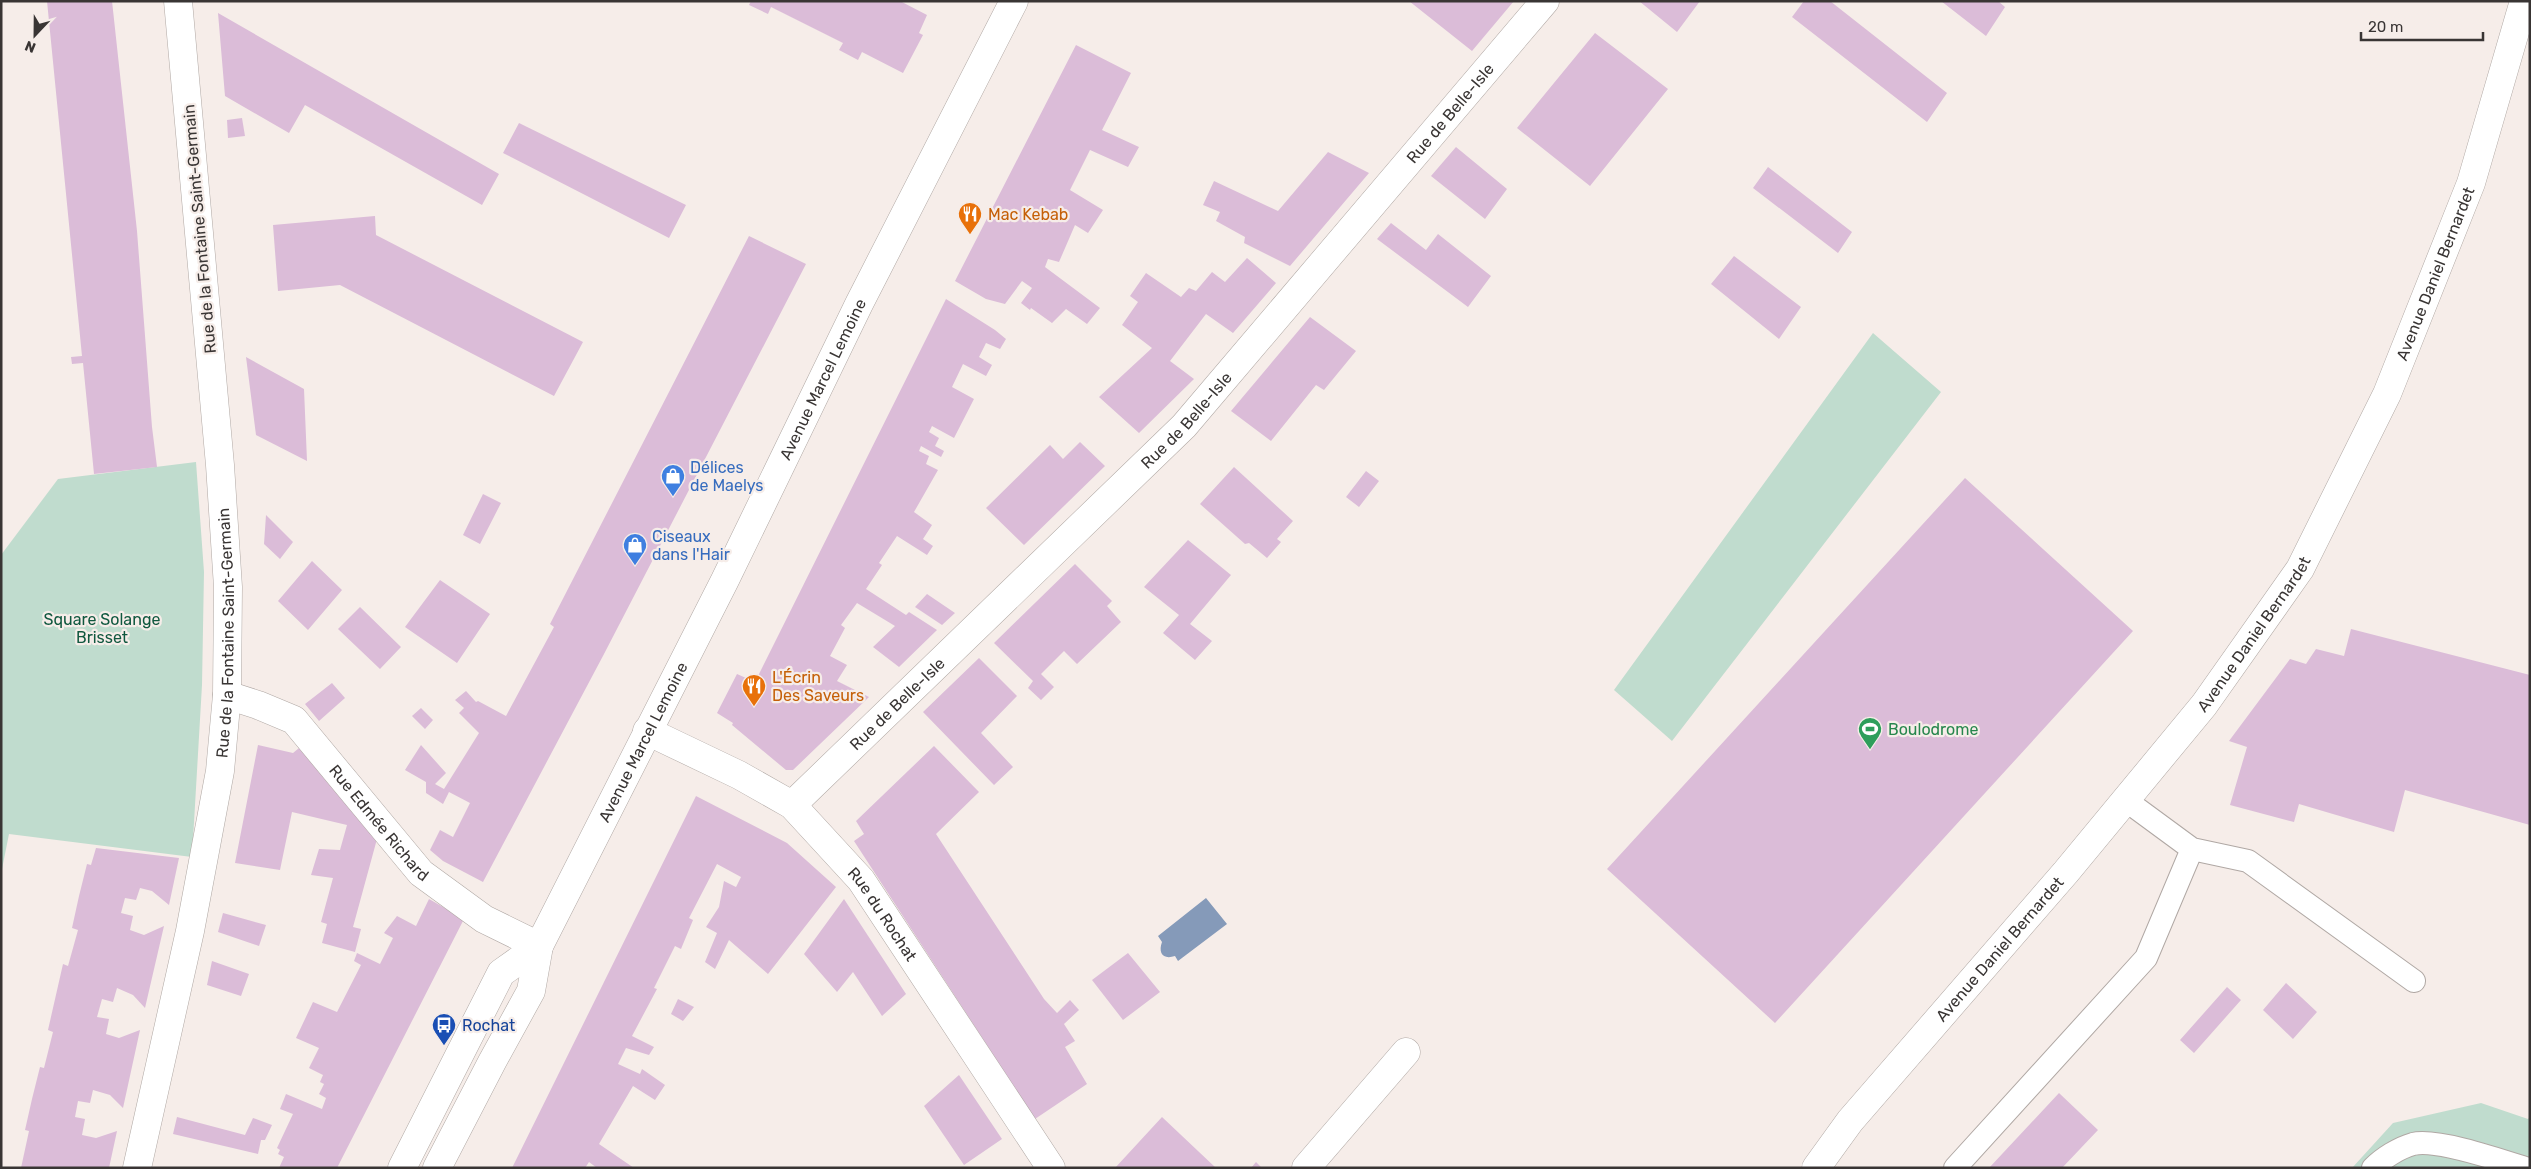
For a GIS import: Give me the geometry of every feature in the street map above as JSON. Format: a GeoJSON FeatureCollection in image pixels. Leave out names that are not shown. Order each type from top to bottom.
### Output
{"type":"FeatureCollection","features":[{"type":"Feature","properties":{"kind":"street","name":"Rue de la Fontaine Saint-Germain"},"geometry":{"type":"LineString","coordinates":[[137,1168],[190,931],[220,771],[227,695],[228,587],[220,474],[178,1]]}},
{"type":"Feature","properties":{"kind":"street","name":"Avenue Marcel Lemoine"},"geometry":{"type":"LineString","coordinates":[[437,1168],[531,992],[539,946],[725,580],[859,304],[1014,1]]}},
{"type":"Feature","properties":{"kind":"street","name":"Rue de Belle-Isle"},"geometry":{"type":"LineString","coordinates":[[792,805],[1184,426],[1545,1]]}},
{"type":"Feature","properties":{"kind":"street","name":"Avenue Daniel Bernardet"},"geometry":{"type":"LineString","coordinates":[[1816,1168],[1850,1122],[2066,872],[2204,705],[2300,569],[2387,394],[2472,183],[2524,1]]}},
{"type":"Feature","properties":{"kind":"street","name":"Rue Edmée Richard"},"geometry":{"type":"LineString","coordinates":[[227,695],[258,704],[294,720],[421,873],[484,919],[539,946]]}},
{"type":"Feature","properties":{"kind":"street","name":"Rue du Rochat"},"geometry":{"type":"LineString","coordinates":[[648,731],[740,774],[792,805],[861,880],[1051,1168]]}},
{"type":"Feature","properties":{"kind":"street","name":"Avenue Marcel Lemoine"},"geometry":{"type":"LineString","coordinates":[[402,1168],[501,973],[539,946]]}},
{"type":"Feature","properties":{"kind":"street"},"geometry":{"type":"LineString","coordinates":[[1306,1168],[1406,1052]]}},
{"type":"Feature","properties":{"kind":"lane"},"geometry":{"type":"LineString","coordinates":[[2124,800],[2192,849],[2248,861],[2414,981]]}},
{"type":"Feature","properties":{"kind":"lane"},"geometry":{"type":"LineString","coordinates":[[1955,1168],[2146,958],[2192,849]]}},
{"type":"Feature","properties":{"kind":"lane"},"geometry":{"type":"LineString","coordinates":[[2373,1168],[2382,1160],[2414,1144],[2454,1147],[2526,1168]]}},
{"type":"Feature","properties":{"kind":"green space"},"geometry":{"type":"Polygon","coordinates":[[[1873,333],[1941,392],[1672,741],[1614,690],[1873,333]]]}},
{"type":"Feature","properties":{"kind":"green space","name":"Square Solange Brisset"},"geometry":{"type":"Polygon","coordinates":[[[196,462],[204,572],[202,685],[192,857],[9,834],[1,874],[1,555],[58,479],[196,462]]]}},
{"type":"Feature","properties":{"kind":"green space"},"geometry":{"type":"Polygon","coordinates":[[[2481,1103],[2528,1119],[2530,1117],[2530,1168],[2352,1168],[2393,1123],[2481,1103]]]}},
{"type":"Feature","properties":{"kind":"water"},"geometry":{"type":"Polygon","coordinates":[[[1206,898],[1227,924],[1178,961],[1175,956],[1167,957],[1162,955],[1162,942],[1158,936],[1206,898]]]}},
{"type":"Feature","properties":{"kind":"building"},"geometry":{"type":"Polygon","coordinates":[[[47,1],[112,1],[137,231],[152,427],[157,467],[94,474],[83,363],[72,364],[71,357],[82,356],[47,1]]]}},
{"type":"Feature","properties":{"kind":"building"},"geometry":{"type":"Polygon","coordinates":[[[751,1],[900,1],[927,15],[919,33],[923,35],[903,73],[862,52],[858,60],[839,50],[843,43],[771,7],[768,14],[749,5],[751,1]]]}},
{"type":"Feature","properties":{"kind":"building"},"geometry":{"type":"Polygon","coordinates":[[[1409,1],[1514,1],[1472,51],[1409,1]]]}},
{"type":"Feature","properties":{"kind":"building"},"geometry":{"type":"Polygon","coordinates":[[[1639,1],[1700,1],[1677,32],[1639,1]]]}},
{"type":"Feature","properties":{"kind":"building"},"geometry":{"type":"Polygon","coordinates":[[[1804,1],[1830,1],[1947,93],[1927,122],[1792,17],[1804,1]]]}},
{"type":"Feature","properties":{"kind":"building"},"geometry":{"type":"Polygon","coordinates":[[[1941,1],[1998,1],[2005,7],[1986,36],[1941,1]]]}},
{"type":"Feature","properties":{"kind":"building"},"geometry":{"type":"Polygon","coordinates":[[[218,13],[499,174],[482,205],[305,105],[289,133],[225,96],[218,13]]]}},
{"type":"Feature","properties":{"kind":"building"},"geometry":{"type":"Polygon","coordinates":[[[1595,33],[1668,89],[1590,186],[1517,128],[1595,33]]]}},
{"type":"Feature","properties":{"kind":"building"},"geometry":{"type":"Polygon","coordinates":[[[1076,45],[1131,73],[1102,130],[1139,147],[1128,167],[1090,150],[1070,190],[1103,210],[1088,233],[1075,225],[1059,262],[1048,259],[1045,267],[1100,308],[1087,324],[1066,309],[1052,323],[1031,308],[1030,310],[1021,303],[1032,288],[1022,281],[1005,304],[986,299],[955,281],[1076,45]]]}},
{"type":"Feature","properties":{"kind":"building"},"geometry":{"type":"Polygon","coordinates":[[[242,118],[245,136],[228,138],[227,120],[242,118]]]}},
{"type":"Feature","properties":{"kind":"building"},"geometry":{"type":"Polygon","coordinates":[[[519,123],[686,205],[669,238],[503,153],[519,123]]]}},
{"type":"Feature","properties":{"kind":"building"},"geometry":{"type":"Polygon","coordinates":[[[1456,147],[1507,189],[1485,219],[1431,176],[1456,147]]]}},
{"type":"Feature","properties":{"kind":"building"},"geometry":{"type":"Polygon","coordinates":[[[1328,152],[1369,173],[1290,266],[1244,243],[1245,237],[1216,221],[1220,212],[1203,205],[1214,181],[1278,211],[1328,152]]]}},
{"type":"Feature","properties":{"kind":"building"},"geometry":{"type":"Polygon","coordinates":[[[1768,167],[1852,232],[1838,253],[1753,188],[1768,167]]]}},
{"type":"Feature","properties":{"kind":"building"},"geometry":{"type":"Polygon","coordinates":[[[375,216],[376,235],[583,342],[554,396],[340,285],[278,291],[273,225],[375,216]]]}},
{"type":"Feature","properties":{"kind":"building"},"geometry":{"type":"Polygon","coordinates":[[[1391,223],[1426,250],[1438,234],[1491,276],[1468,307],[1377,239],[1391,223]]]}},
{"type":"Feature","properties":{"kind":"building"},"geometry":{"type":"Polygon","coordinates":[[[749,236],[806,264],[604,654],[483,882],[443,861],[430,850],[440,830],[453,837],[470,803],[449,792],[443,804],[426,793],[426,782],[405,770],[421,745],[446,773],[435,784],[444,789],[479,733],[459,713],[464,708],[455,700],[466,691],[476,702],[478,701],[506,716],[554,627],[550,624],[749,236]]]}},
{"type":"Feature","properties":{"kind":"building"},"geometry":{"type":"Polygon","coordinates":[[[1734,256],[1801,307],[1779,339],[1711,284],[1734,256]]]}},
{"type":"Feature","properties":{"kind":"building"},"geometry":{"type":"Polygon","coordinates":[[[1247,258],[1276,283],[1233,333],[1206,314],[1170,361],[1194,379],[1139,433],[1099,397],[1152,348],[1122,325],[1138,302],[1130,296],[1146,273],[1181,297],[1189,288],[1196,291],[1212,272],[1225,282],[1247,258]]]}},
{"type":"Feature","properties":{"kind":"building"},"geometry":{"type":"Polygon","coordinates":[[[946,299],[1006,339],[1000,349],[986,343],[979,357],[992,365],[986,376],[963,364],[952,387],[974,399],[954,438],[932,426],[929,432],[939,438],[935,446],[944,451],[941,457],[921,446],[919,451],[929,456],[926,464],[938,470],[914,512],[932,525],[923,539],[933,546],[927,555],[897,536],[879,563],[882,565],[866,589],[906,615],[909,612],[937,630],[899,667],[873,647],[895,626],[857,603],[841,625],[845,628],[830,656],[847,665],[837,681],[869,697],[793,770],[786,770],[732,725],[733,723],[717,713],[737,674],[755,682],[946,299]]]}},
{"type":"Feature","properties":{"kind":"building"},"geometry":{"type":"Polygon","coordinates":[[[1310,317],[1356,351],[1324,390],[1316,385],[1271,441],[1231,411],[1310,317]]]}},
{"type":"Feature","properties":{"kind":"building"},"geometry":{"type":"Polygon","coordinates":[[[246,357],[304,389],[307,461],[256,435],[246,357]]]}},
{"type":"Feature","properties":{"kind":"building"},"geometry":{"type":"Polygon","coordinates":[[[1080,442],[1105,466],[1024,545],[986,508],[1050,445],[1063,459],[1080,442]]]}},
{"type":"Feature","properties":{"kind":"building"},"geometry":{"type":"Polygon","coordinates":[[[1234,467],[1293,521],[1277,539],[1281,542],[1267,558],[1249,543],[1245,544],[1200,504],[1234,467]]]}},
{"type":"Feature","properties":{"kind":"building"},"geometry":{"type":"Polygon","coordinates":[[[1366,471],[1379,481],[1359,507],[1346,497],[1366,471]]]}},
{"type":"Feature","properties":{"kind":"building","name":"Boulodrome"},"geometry":{"type":"Polygon","coordinates":[[[1965,478],[2133,631],[1775,1023],[1607,869],[1965,478]]]}},
{"type":"Feature","properties":{"kind":"building"},"geometry":{"type":"Polygon","coordinates":[[[483,494],[501,503],[480,544],[463,535],[483,494]]]}},
{"type":"Feature","properties":{"kind":"building"},"geometry":{"type":"Polygon","coordinates":[[[266,515],[293,542],[280,559],[264,544],[266,515]]]}},
{"type":"Feature","properties":{"kind":"building"},"geometry":{"type":"Polygon","coordinates":[[[1188,540],[1231,575],[1190,624],[1212,641],[1195,660],[1163,633],[1179,615],[1144,587],[1188,540]]]}},
{"type":"Feature","properties":{"kind":"building"},"geometry":{"type":"Polygon","coordinates":[[[312,561],[342,590],[308,630],[278,601],[312,561]]]}},
{"type":"Feature","properties":{"kind":"building"},"geometry":{"type":"Polygon","coordinates":[[[1075,564],[1112,601],[1107,606],[1121,622],[1077,664],[1064,651],[1041,674],[1054,687],[1041,700],[1028,688],[1033,681],[994,643],[1075,564]]]}},
{"type":"Feature","properties":{"kind":"building"},"geometry":{"type":"Polygon","coordinates":[[[440,580],[490,614],[457,663],[405,627],[440,580]]]}},
{"type":"Feature","properties":{"kind":"building"},"geometry":{"type":"Polygon","coordinates":[[[927,594],[955,613],[942,625],[915,607],[927,594]]]}},
{"type":"Feature","properties":{"kind":"building"},"geometry":{"type":"Polygon","coordinates":[[[360,607],[401,647],[380,669],[338,629],[360,607]]]}},
{"type":"Feature","properties":{"kind":"building"},"geometry":{"type":"Polygon","coordinates":[[[2351,629],[2530,675],[2530,825],[2405,790],[2394,832],[2299,804],[2294,822],[2230,805],[2247,747],[2229,741],[2290,659],[2306,664],[2316,649],[2344,656],[2351,629]]]}},
{"type":"Feature","properties":{"kind":"building"},"geometry":{"type":"Polygon","coordinates":[[[979,658],[1017,696],[981,733],[1013,767],[994,785],[923,712],[979,658]]]}},
{"type":"Feature","properties":{"kind":"building"},"geometry":{"type":"Polygon","coordinates":[[[332,683],[345,698],[319,721],[305,704],[332,683]]]}},
{"type":"Feature","properties":{"kind":"building"},"geometry":{"type":"Polygon","coordinates":[[[421,708],[433,720],[425,729],[412,716],[421,708]]]}},
{"type":"Feature","properties":{"kind":"building"},"geometry":{"type":"Polygon","coordinates":[[[258,745],[293,753],[299,748],[377,839],[353,927],[361,929],[355,952],[322,943],[327,924],[321,922],[333,878],[311,875],[319,849],[340,850],[347,825],[292,812],[280,870],[235,863],[258,745]]]}},
{"type":"Feature","properties":{"kind":"building"},"geometry":{"type":"Polygon","coordinates":[[[934,746],[979,792],[936,834],[1044,999],[1057,1013],[1070,1000],[1079,1010],[1064,1024],[1075,1041],[1065,1047],[1087,1084],[1035,1119],[854,841],[864,834],[856,821],[934,746]]]}},
{"type":"Feature","properties":{"kind":"building"},"geometry":{"type":"Polygon","coordinates":[[[696,796],[787,843],[836,887],[768,974],[729,940],[715,969],[705,962],[717,933],[706,927],[719,907],[724,881],[736,887],[741,877],[717,864],[689,918],[693,920],[681,949],[675,946],[654,988],[657,989],[632,1036],[654,1047],[649,1055],[626,1048],[618,1064],[640,1074],[642,1069],[665,1085],[655,1100],[633,1086],[599,1144],[634,1168],[597,1168],[589,1162],[585,1168],[512,1168],[696,796]]]}},
{"type":"Feature","properties":{"kind":"building"},"geometry":{"type":"Polygon","coordinates":[[[96,848],[179,858],[169,905],[152,891],[140,888],[136,900],[125,898],[121,913],[133,916],[130,930],[144,935],[164,926],[145,1008],[133,995],[117,988],[113,1002],[102,999],[97,1017],[109,1019],[106,1034],[119,1038],[140,1030],[123,1108],[110,1095],[93,1090],[90,1103],[78,1101],[75,1117],[85,1119],[82,1135],[96,1138],[117,1131],[109,1168],[21,1168],[29,1131],[25,1130],[32,1099],[40,1067],[44,1068],[53,1032],[48,1030],[63,964],[68,966],[78,930],[72,928],[79,896],[87,864],[91,865],[96,848]]]}},
{"type":"Feature","properties":{"kind":"building"},"geometry":{"type":"Polygon","coordinates":[[[429,899],[464,919],[337,1168],[279,1168],[284,1157],[278,1154],[280,1150],[277,1148],[293,1114],[280,1109],[286,1094],[322,1109],[326,1098],[319,1094],[324,1084],[320,1082],[323,1075],[309,1068],[319,1048],[296,1038],[313,1002],[337,1012],[361,965],[354,961],[357,953],[380,964],[393,938],[384,933],[397,916],[416,926],[429,899]]]}},
{"type":"Feature","properties":{"kind":"building"},"geometry":{"type":"Polygon","coordinates":[[[844,899],[906,994],[882,1016],[853,972],[837,992],[804,954],[844,899]]]}},
{"type":"Feature","properties":{"kind":"building"},"geometry":{"type":"Polygon","coordinates":[[[223,913],[266,925],[259,946],[218,932],[223,913]]]}},
{"type":"Feature","properties":{"kind":"building"},"geometry":{"type":"Polygon","coordinates":[[[1128,953],[1160,992],[1123,1020],[1092,980],[1128,953]]]}},
{"type":"Feature","properties":{"kind":"building"},"geometry":{"type":"Polygon","coordinates":[[[212,961],[249,974],[241,996],[207,985],[212,961]]]}},
{"type":"Feature","properties":{"kind":"building"},"geometry":{"type":"Polygon","coordinates":[[[2286,983],[2317,1012],[2293,1039],[2263,1010],[2286,983]]]}},
{"type":"Feature","properties":{"kind":"building"},"geometry":{"type":"Polygon","coordinates":[[[2227,987],[2241,1000],[2194,1053],[2180,1040],[2227,987]]]}},
{"type":"Feature","properties":{"kind":"building"},"geometry":{"type":"Polygon","coordinates":[[[678,999],[694,1007],[683,1021],[671,1014],[678,999]]]}},
{"type":"Feature","properties":{"kind":"building"},"geometry":{"type":"Polygon","coordinates":[[[959,1075],[1002,1139],[964,1165],[924,1106],[959,1075]]]}},
{"type":"Feature","properties":{"kind":"building"},"geometry":{"type":"Polygon","coordinates":[[[2059,1093],[2098,1130],[2062,1168],[1989,1168],[2059,1093]]]}},
{"type":"Feature","properties":{"kind":"building"},"geometry":{"type":"Polygon","coordinates":[[[177,1117],[245,1135],[253,1118],[272,1125],[265,1140],[261,1140],[258,1154],[173,1134],[177,1117]]]}},
{"type":"Feature","properties":{"kind":"building"},"geometry":{"type":"Polygon","coordinates":[[[1162,1117],[1216,1168],[1115,1168],[1162,1117]]]}},
{"type":"Feature","properties":{"kind":"building"},"geometry":{"type":"Polygon","coordinates":[[[1256,1162],[1262,1168],[1251,1168],[1256,1162]]]}},
{"type":"Feature","properties":{"kind":"place","name":"Mac Kebab"},"geometry":{"type":"Point","coordinates":[970,235]}},
{"type":"Feature","properties":{"kind":"place","name":"Délices de Maelys"},"geometry":{"type":"Point","coordinates":[673,497]}},
{"type":"Feature","properties":{"kind":"place","name":"Ciseaux dans l'Hair"},"geometry":{"type":"Point","coordinates":[635,566]}},
{"type":"Feature","properties":{"kind":"place","name":"L'Écrin Des Saveurs"},"geometry":{"type":"Point","coordinates":[754,707]}},
{"type":"Feature","properties":{"kind":"place","name":"Boulodrome"},"geometry":{"type":"Point","coordinates":[1870,750]}},
{"type":"Feature","properties":{"kind":"place","name":"Rochat"},"geometry":{"type":"Point","coordinates":[444,1046]}}]}
